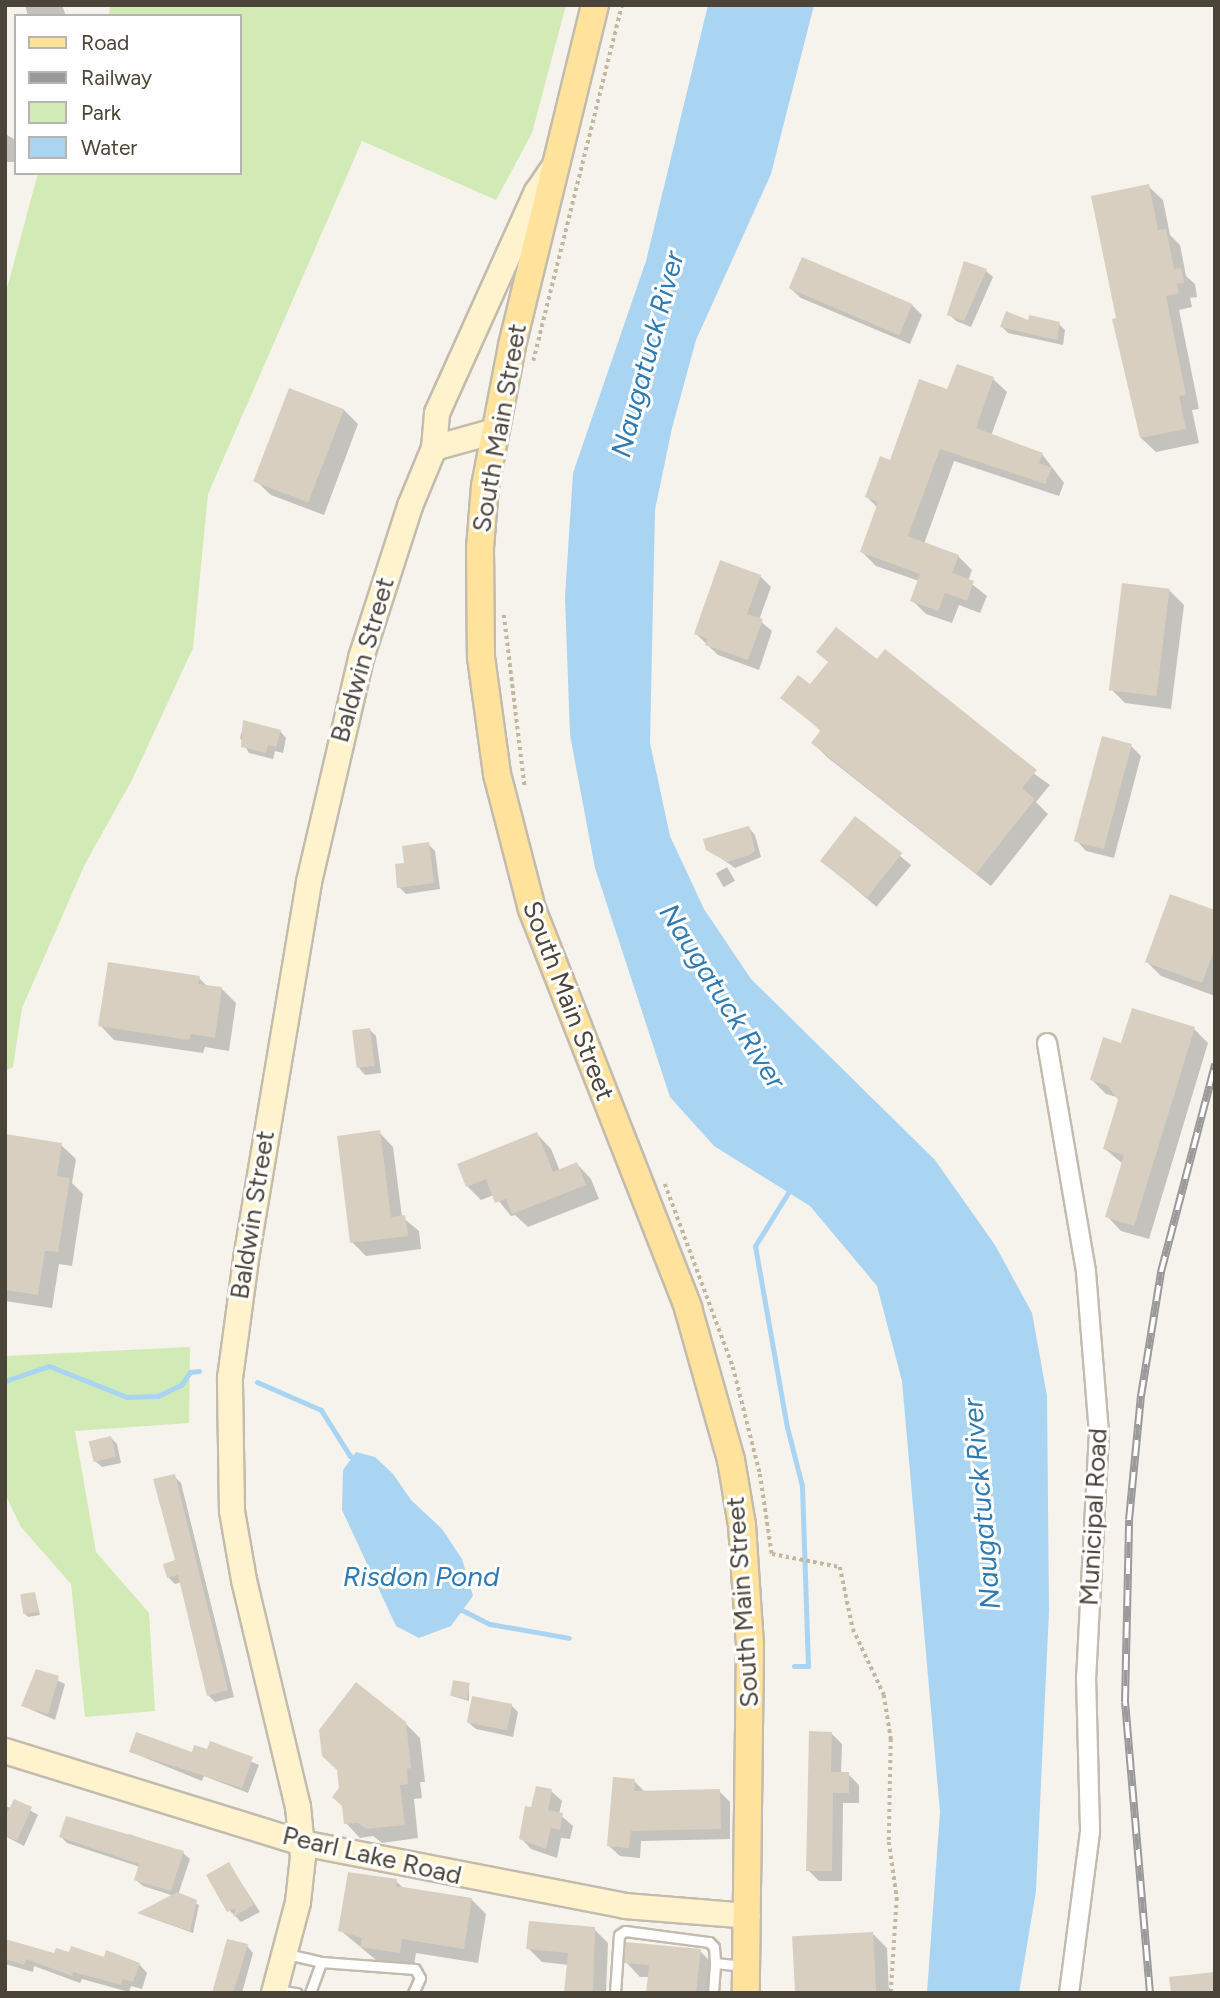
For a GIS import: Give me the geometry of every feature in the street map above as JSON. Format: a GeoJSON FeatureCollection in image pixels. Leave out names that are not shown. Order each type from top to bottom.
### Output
{"type":"FeatureCollection","features":[{"type":"Feature","properties":{"kind":"main road","name":"South Main Street"},"geometry":{"type":"LineString","coordinates":[[595,5],[495,431],[481,524],[480,636],[488,723],[503,803],[551,964],[697,1334],[737,1494],[750,1645],[746,1993]]}},
{"type":"Feature","properties":{"kind":"main road","name":"Baldwin Street"},"geometry":{"type":"LineString","coordinates":[[282,1992],[284,1954],[300,1891],[302,1843],[235,1534],[229,1449],[232,1357],[287,1004],[323,807],[370,626],[434,448],[438,414],[540,186],[556,165]]}},
{"type":"Feature","properties":{"kind":"main road"},"geometry":{"type":"LineString","coordinates":[[434,448],[495,431]]}},
{"type":"Feature","properties":{"kind":"main road","name":"Pearl Lake Road"},"geometry":{"type":"LineString","coordinates":[[5,1751],[302,1843],[625,1906],[748,1916]]}},
{"type":"Feature","properties":{"kind":"street","name":"Municipal Road"},"geometry":{"type":"LineString","coordinates":[[1047,1043],[1086,1272],[1099,1432],[1086,1676],[1090,1832],[1069,1993]]}},
{"type":"Feature","properties":{"kind":"lane"},"geometry":{"type":"LineString","coordinates":[[615,1993],[619,1935],[625,1931],[709,1942],[714,1947],[713,1993]]}},
{"type":"Feature","properties":{"kind":"lane"},"geometry":{"type":"LineString","coordinates":[[284,1954],[320,1962],[415,1969],[420,1978],[413,1993]]}},
{"type":"Feature","properties":{"kind":"lane"},"geometry":{"type":"LineString","coordinates":[[310,1993],[320,1962]]}},
{"type":"Feature","properties":{"kind":"lane"},"geometry":{"type":"LineString","coordinates":[[715,1963],[747,1966]]}},
{"type":"Feature","properties":{"kind":"path"},"geometry":{"type":"LineString","coordinates":[[532,368],[622,5]]}},
{"type":"Feature","properties":{"kind":"path"},"geometry":{"type":"LineString","coordinates":[[504,612],[528,800]]}},
{"type":"Feature","properties":{"kind":"path"},"geometry":{"type":"LineString","coordinates":[[662,1177],[733,1367],[758,1463],[772,1554],[781,1558],[829,1563],[842,1571],[853,1629],[880,1685],[890,1726],[888,1842],[897,1898],[891,1993]]}},
{"type":"Feature","properties":{"kind":"green space"},"geometry":{"type":"Polygon","coordinates":[[[110,5],[566,5],[532,133],[496,200],[362,141],[208,494],[193,648],[132,780],[85,864],[22,1008],[13,1067],[5,1071],[5,296],[37,175],[242,175],[242,14],[109,14],[110,5]]]}},
{"type":"Feature","properties":{"kind":"green space"},"geometry":{"type":"Polygon","coordinates":[[[190,1347],[189,1423],[75,1431],[96,1552],[149,1613],[155,1711],[85,1717],[71,1584],[21,1527],[5,1494],[5,1356],[190,1347]]]}},
{"type":"Feature","properties":{"kind":"water","name":"Naugatuck River"},"geometry":{"type":"Polygon","coordinates":[[[708,5],[814,5],[771,174],[696,340],[672,428],[655,510],[650,743],[670,836],[704,909],[751,979],[935,1160],[995,1245],[1032,1313],[1047,1396],[1049,1611],[1036,1891],[1019,1993],[927,1993],[940,1812],[902,1381],[877,1286],[810,1206],[714,1146],[670,1097],[595,868],[570,735],[565,597],[573,473],[646,261],[708,5]]]}},
{"type":"Feature","properties":{"kind":"water","name":"Risdon Pond"},"geometry":{"type":"Polygon","coordinates":[[[356,1452],[375,1457],[393,1474],[411,1500],[442,1529],[462,1559],[473,1596],[451,1626],[419,1638],[396,1626],[342,1510],[343,1470],[356,1452]]]}},
{"type":"Feature","properties":{"kind":"building"},"geometry":{"type":"Polygon","coordinates":[[[1149,184],[1158,230],[1166,229],[1174,269],[1181,268],[1184,283],[1177,284],[1179,293],[1166,296],[1186,395],[1179,396],[1186,429],[1140,438],[1112,319],[1116,318],[1091,196],[1149,184]]]}},
{"type":"Feature","properties":{"kind":"building"},"geometry":{"type":"Polygon","coordinates":[[[802,257],[912,304],[899,335],[789,288],[802,257]]]}},
{"type":"Feature","properties":{"kind":"building"},"geometry":{"type":"Polygon","coordinates":[[[964,261],[987,269],[964,321],[947,315],[964,261]]]}},
{"type":"Feature","properties":{"kind":"building"},"geometry":{"type":"Polygon","coordinates":[[[1006,311],[1028,320],[1029,315],[1060,322],[1057,340],[1000,327],[1006,311]]]}},
{"type":"Feature","properties":{"kind":"building"},"geometry":{"type":"Polygon","coordinates":[[[957,364],[994,377],[976,428],[1043,453],[1039,463],[1052,468],[1045,484],[940,449],[908,536],[959,555],[952,573],[974,581],[967,601],[945,593],[938,611],[910,601],[920,574],[860,552],[878,502],[865,497],[880,456],[890,460],[919,379],[947,389],[957,364]]]}},
{"type":"Feature","properties":{"kind":"building"},"geometry":{"type":"Polygon","coordinates":[[[289,388],[344,409],[308,503],[253,481],[289,388]]]}},
{"type":"Feature","properties":{"kind":"building"},"geometry":{"type":"Polygon","coordinates":[[[720,560],[761,575],[747,614],[763,619],[748,660],[705,645],[708,639],[694,634],[720,560]]]}},
{"type":"Feature","properties":{"kind":"building"},"geometry":{"type":"Polygon","coordinates":[[[1122,583],[1170,589],[1156,696],[1109,690],[1122,583]]]}},
{"type":"Feature","properties":{"kind":"building"},"geometry":{"type":"Polygon","coordinates":[[[836,627],[877,659],[885,649],[1037,770],[1022,788],[1035,799],[976,874],[811,743],[821,730],[780,698],[798,675],[810,684],[828,662],[816,652],[836,627]]]}},
{"type":"Feature","properties":{"kind":"building"},"geometry":{"type":"Polygon","coordinates":[[[243,720],[281,730],[276,747],[268,745],[266,753],[241,747],[243,720]]]}},
{"type":"Feature","properties":{"kind":"building"},"geometry":{"type":"Polygon","coordinates":[[[1102,736],[1132,744],[1104,849],[1074,841],[1102,736]]]}},
{"type":"Feature","properties":{"kind":"building"},"geometry":{"type":"Polygon","coordinates":[[[855,816],[902,853],[867,898],[820,861],[855,816]]]}},
{"type":"Feature","properties":{"kind":"building"},"geometry":{"type":"Polygon","coordinates":[[[749,826],[755,850],[750,855],[727,862],[706,850],[703,839],[749,826]]]}},
{"type":"Feature","properties":{"kind":"building"},"geometry":{"type":"Polygon","coordinates":[[[429,842],[434,883],[397,888],[395,864],[404,863],[402,846],[429,842]]]}},
{"type":"Feature","properties":{"kind":"building"},"geometry":{"type":"Polygon","coordinates":[[[1170,894],[1215,910],[1215,948],[1202,983],[1145,962],[1170,894]]]}},
{"type":"Feature","properties":{"kind":"building"},"geometry":{"type":"Polygon","coordinates":[[[108,962],[200,976],[198,984],[222,987],[215,1038],[191,1034],[189,1040],[98,1026],[108,962]]]}},
{"type":"Feature","properties":{"kind":"building"},"geometry":{"type":"Polygon","coordinates":[[[1132,1008],[1195,1027],[1134,1226],[1105,1217],[1124,1155],[1103,1149],[1118,1100],[1108,1086],[1090,1080],[1103,1037],[1121,1043],[1132,1008]]]}},
{"type":"Feature","properties":{"kind":"building"},"geometry":{"type":"Polygon","coordinates":[[[370,1028],[375,1066],[357,1068],[352,1030],[370,1028]]]}},
{"type":"Feature","properties":{"kind":"building"},"geometry":{"type":"Polygon","coordinates":[[[380,1130],[391,1217],[405,1215],[408,1236],[350,1243],[337,1136],[380,1130]]]}},
{"type":"Feature","properties":{"kind":"building"},"geometry":{"type":"Polygon","coordinates":[[[537,1132],[553,1172],[577,1162],[586,1185],[512,1214],[506,1199],[495,1203],[486,1179],[466,1187],[457,1164],[537,1132]]]}},
{"type":"Feature","properties":{"kind":"building"},"geometry":{"type":"Polygon","coordinates":[[[5,1134],[62,1143],[57,1176],[70,1178],[58,1252],[45,1251],[38,1295],[5,1290],[5,1134]]]}},
{"type":"Feature","properties":{"kind":"building"},"geometry":{"type":"Polygon","coordinates":[[[111,1436],[116,1456],[94,1462],[89,1442],[111,1436]]]}},
{"type":"Feature","properties":{"kind":"building"},"geometry":{"type":"Polygon","coordinates":[[[175,1474],[228,1690],[207,1696],[178,1575],[167,1578],[163,1564],[175,1560],[153,1479],[175,1474]]]}},
{"type":"Feature","properties":{"kind":"building"},"geometry":{"type":"Polygon","coordinates":[[[35,1592],[38,1612],[23,1614],[20,1594],[35,1592]]]}},
{"type":"Feature","properties":{"kind":"building"},"geometry":{"type":"Polygon","coordinates":[[[36,1669],[59,1676],[48,1714],[21,1706],[36,1669]]]}},
{"type":"Feature","properties":{"kind":"building"},"geometry":{"type":"Polygon","coordinates":[[[453,1680],[470,1683],[467,1699],[450,1696],[453,1680]]]}},
{"type":"Feature","properties":{"kind":"building"},"geometry":{"type":"Polygon","coordinates":[[[356,1682],[406,1722],[411,1768],[407,1769],[408,1784],[400,1785],[405,1825],[366,1829],[358,1823],[344,1824],[342,1806],[332,1797],[339,1788],[337,1770],[322,1756],[319,1730],[356,1682]]]}},
{"type":"Feature","properties":{"kind":"building"},"geometry":{"type":"Polygon","coordinates":[[[472,1696],[512,1704],[507,1730],[467,1723],[472,1696]]]}},
{"type":"Feature","properties":{"kind":"building"},"geometry":{"type":"Polygon","coordinates":[[[809,1731],[832,1732],[831,1772],[849,1772],[849,1793],[833,1793],[832,1871],[806,1871],[809,1731]]]}},
{"type":"Feature","properties":{"kind":"building"},"geometry":{"type":"Polygon","coordinates":[[[136,1732],[192,1752],[194,1745],[207,1749],[210,1741],[253,1757],[242,1788],[129,1752],[136,1732]]]}},
{"type":"Feature","properties":{"kind":"building"},"geometry":{"type":"Polygon","coordinates":[[[613,1777],[635,1779],[634,1791],[720,1789],[721,1829],[631,1831],[629,1848],[607,1846],[613,1777]]]}},
{"type":"Feature","properties":{"kind":"building"},"geometry":{"type":"Polygon","coordinates":[[[536,1786],[552,1789],[548,1810],[563,1813],[560,1830],[551,1828],[546,1849],[519,1839],[525,1806],[531,1807],[536,1786]]]}},
{"type":"Feature","properties":{"kind":"building"},"geometry":{"type":"Polygon","coordinates":[[[14,1799],[32,1807],[17,1841],[5,1835],[5,1818],[14,1799]]]}},
{"type":"Feature","properties":{"kind":"building"},"geometry":{"type":"Polygon","coordinates":[[[66,1816],[184,1851],[171,1891],[134,1880],[139,1864],[59,1837],[66,1816]]]}},
{"type":"Feature","properties":{"kind":"building"},"geometry":{"type":"Polygon","coordinates":[[[229,1862],[254,1905],[233,1917],[236,1908],[227,1912],[206,1875],[229,1862]]]}},
{"type":"Feature","properties":{"kind":"building"},"geometry":{"type":"Polygon","coordinates":[[[348,1872],[397,1879],[396,1886],[472,1898],[464,1949],[402,1939],[400,1953],[360,1947],[362,1938],[338,1931],[348,1872]]]}},
{"type":"Feature","properties":{"kind":"building"},"geometry":{"type":"Polygon","coordinates":[[[177,1892],[197,1900],[190,1931],[137,1913],[177,1892]]]}},
{"type":"Feature","properties":{"kind":"building"},"geometry":{"type":"Polygon","coordinates":[[[529,1921],[595,1927],[593,1993],[564,1993],[568,1953],[526,1949],[529,1921]]]}},
{"type":"Feature","properties":{"kind":"building"},"geometry":{"type":"Polygon","coordinates":[[[873,1932],[876,1993],[795,1993],[792,1936],[873,1932]]]}},
{"type":"Feature","properties":{"kind":"building"},"geometry":{"type":"Polygon","coordinates":[[[5,1939],[54,1953],[56,1948],[69,1952],[71,1946],[104,1957],[106,1950],[140,1963],[133,1982],[123,1979],[121,1985],[73,1972],[72,1976],[26,1959],[24,1965],[5,1959],[5,1939]]]}},
{"type":"Feature","properties":{"kind":"building"},"geometry":{"type":"Polygon","coordinates":[[[227,1939],[248,1944],[233,1993],[212,1993],[227,1939]]]}},
{"type":"Feature","properties":{"kind":"building"},"geometry":{"type":"Polygon","coordinates":[[[626,1942],[701,1949],[696,1993],[646,1993],[649,1965],[624,1963],[626,1942]]]}},
{"type":"Feature","properties":{"kind":"building"},"geometry":{"type":"Polygon","coordinates":[[[1215,1972],[1215,1993],[1171,1993],[1169,1977],[1215,1972]]]}},
{"type":"Feature","properties":{"kind":"waterway"},"geometry":{"type":"LineString","coordinates":[[791,1188],[755,1246],[787,1427],[802,1486],[808,1666],[794,1666]]}},
{"type":"Feature","properties":{"kind":"waterway"},"geometry":{"type":"LineString","coordinates":[[5,1381],[49,1366],[127,1397],[158,1396],[181,1385],[190,1372],[199,1371]]}},
{"type":"Feature","properties":{"kind":"waterway"},"geometry":{"type":"LineString","coordinates":[[257,1382],[321,1410],[350,1456],[358,1459]]}},
{"type":"Feature","properties":{"kind":"waterway"},"geometry":{"type":"LineString","coordinates":[[456,1607],[490,1624],[569,1638]]}},
{"type":"Feature","properties":{"kind":"railway"},"geometry":{"type":"LineString","coordinates":[[1150,1993],[1125,1702],[1129,1520],[1141,1396],[1161,1272],[1215,1064]]}}]}
